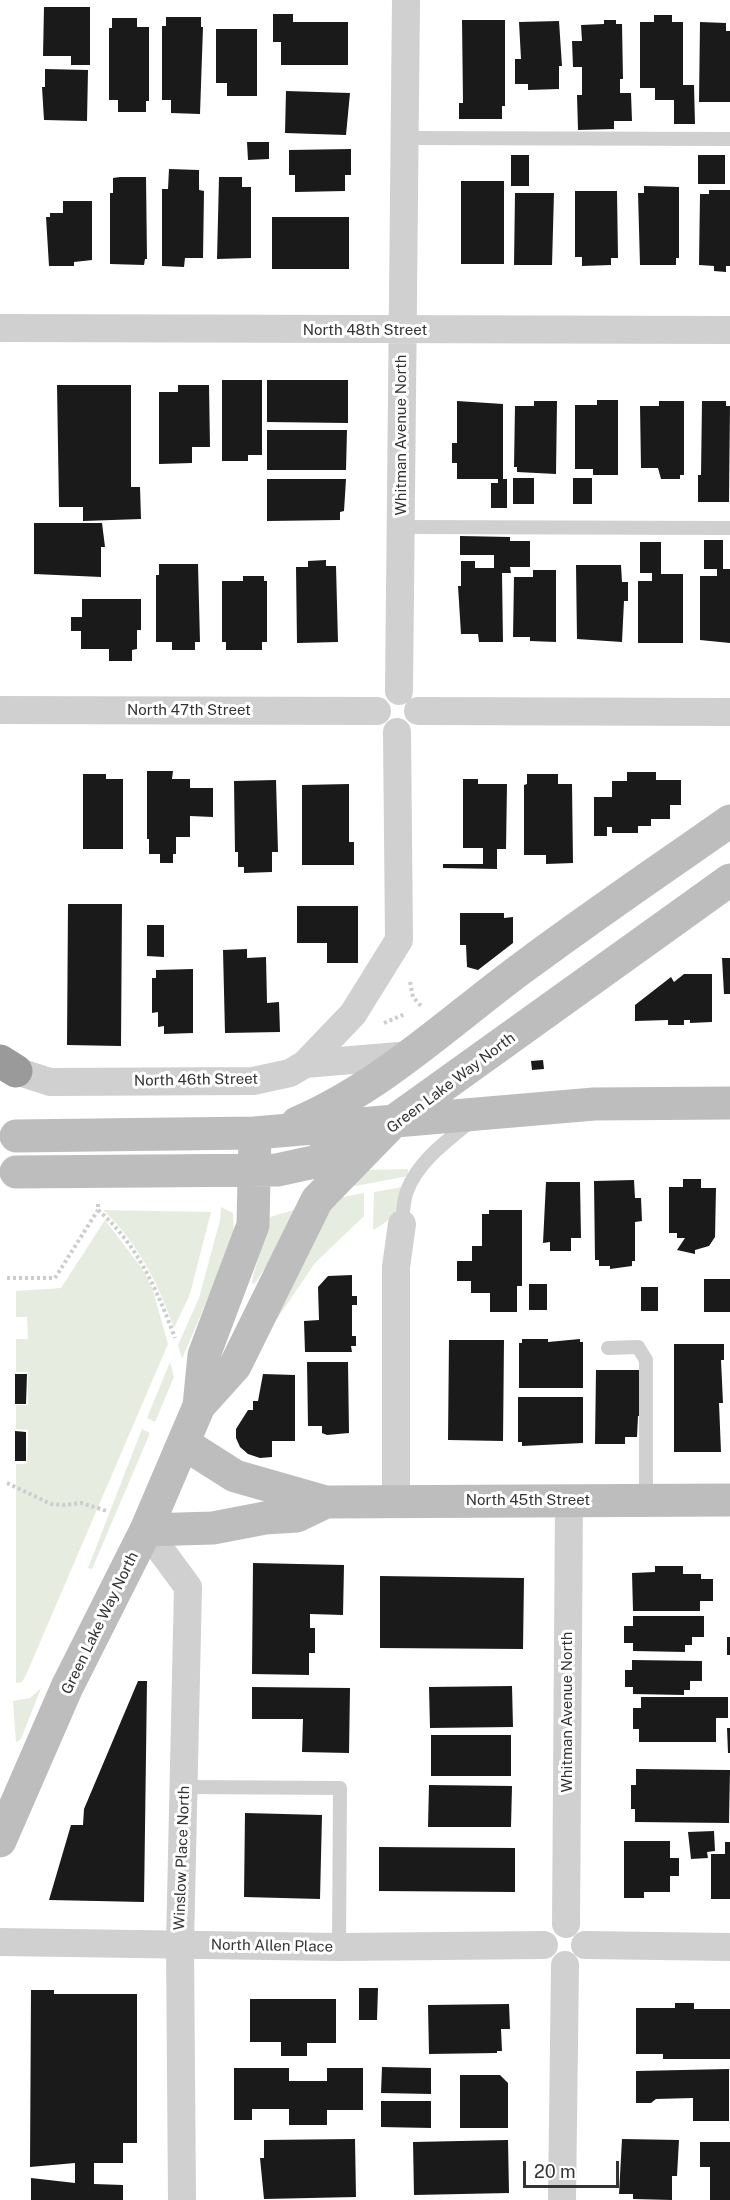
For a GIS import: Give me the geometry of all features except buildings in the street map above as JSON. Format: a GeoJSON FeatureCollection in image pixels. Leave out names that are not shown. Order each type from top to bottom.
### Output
{"type":"FeatureCollection","features":[{"type":"Feature","properties":{"kind":"main road"},"geometry":{"type":"LineString","coordinates":[[266,1132],[344,1100],[410,1055],[528,963],[730,821]]}},
{"type":"Feature","properties":{"kind":"main road","name":"Green Lake Way North"},"geometry":{"type":"LineString","coordinates":[[199,1406],[235,1366],[317,1200],[394,1121],[730,880]]}},
{"type":"Feature","properties":{"kind":"main road"},"geometry":{"type":"LineString","coordinates":[[16,1136],[266,1132],[616,1103],[730,1104]]}},
{"type":"Feature","properties":{"kind":"main road"},"geometry":{"type":"LineString","coordinates":[[16,1172],[256,1172],[314,1162],[394,1121]]}},
{"type":"Feature","properties":{"kind":"main road","name":"Green Lake Way North"},"geometry":{"type":"LineString","coordinates":[[0,1841],[67,1687],[146,1530],[199,1406],[204,1355],[253,1225],[256,1172],[266,1132]]}},
{"type":"Feature","properties":{"kind":"main road","name":"North 45th Street"},"geometry":{"type":"LineString","coordinates":[[183,1443],[235,1476],[326,1502],[730,1500]]}},
{"type":"Feature","properties":{"kind":"main road","name":"North 45th Street"},"geometry":{"type":"LineString","coordinates":[[146,1530],[213,1528],[265,1518],[297,1516],[326,1502]]}},
{"type":"Feature","properties":{"kind":"street","name":"Whitman Avenue North"},"geometry":{"type":"LineString","coordinates":[[399,691],[406,0]]}},
{"type":"Feature","properties":{"kind":"street","name":"North 48th Street"},"geometry":{"type":"LineString","coordinates":[[0,328],[730,330]]}},
{"type":"Feature","properties":{"kind":"street"},"geometry":{"type":"LineString","coordinates":[[399,691],[416,700],[418,711],[412,727],[397,732],[382,726],[377,711],[384,696],[399,691]]}},
{"type":"Feature","properties":{"kind":"street","name":"North 47th Street"},"geometry":{"type":"LineString","coordinates":[[0,710],[377,711]]}},
{"type":"Feature","properties":{"kind":"street"},"geometry":{"type":"LineString","coordinates":[[418,711],[730,712]]}},
{"type":"Feature","properties":{"kind":"street"},"geometry":{"type":"LineString","coordinates":[[305,1064],[352,1014],[399,940],[397,732]]}},
{"type":"Feature","properties":{"kind":"street","name":"North 46th Street"},"geometry":{"type":"LineString","coordinates":[[8,1066],[50,1082],[253,1081],[290,1073],[305,1064],[410,1055]]}},
{"type":"Feature","properties":{"kind":"street"},"geometry":{"type":"LineString","coordinates":[[396,1500],[396,1267],[402,1224]]}},
{"type":"Feature","properties":{"kind":"street","name":"Whitman Avenue North"},"geometry":{"type":"LineString","coordinates":[[566,1924],[569,1499]]}},
{"type":"Feature","properties":{"kind":"street","name":"Winslow Place North"},"geometry":{"type":"LineString","coordinates":[[146,1530],[188,1587],[180,1944],[182,2200]]}},
{"type":"Feature","properties":{"kind":"street"},"geometry":{"type":"LineString","coordinates":[[566,1924],[581,1933],[585,1945],[581,1958],[565,1965],[550,1960],[544,1945],[551,1929],[566,1924]]}},
{"type":"Feature","properties":{"kind":"street","name":"North Allen Place"},"geometry":{"type":"LineString","coordinates":[[0,1942],[339,1947],[544,1945]]}},
{"type":"Feature","properties":{"kind":"street"},"geometry":{"type":"LineString","coordinates":[[585,1945],[730,1947]]}},
{"type":"Feature","properties":{"kind":"street"},"geometry":{"type":"LineString","coordinates":[[562,2200],[565,1965]]}},
{"type":"Feature","properties":{"kind":"lane"},"geometry":{"type":"LineString","coordinates":[[405,138],[730,139]]}},
{"type":"Feature","properties":{"kind":"lane"},"geometry":{"type":"LineString","coordinates":[[401,526],[730,528]]}},
{"type":"Feature","properties":{"kind":"lane"},"geometry":{"type":"LineString","coordinates":[[402,1224],[406,1192],[419,1170],[439,1147],[481,1114]]}},
{"type":"Feature","properties":{"kind":"lane"},"geometry":{"type":"LineString","coordinates":[[609,1348],[638,1347],[646,1360],[646,1500]]}},
{"type":"Feature","properties":{"kind":"lane"},"geometry":{"type":"LineString","coordinates":[[185,1787],[340,1788],[339,1947]]}},
{"type":"Feature","properties":{"kind":"path"},"geometry":{"type":"LineString","coordinates":[[399,940],[410,953],[412,998],[435,1014],[459,1017]]}},
{"type":"Feature","properties":{"kind":"path"},"geometry":{"type":"LineString","coordinates":[[7,1278],[55,1278],[98,1210],[98,1203]]}},
{"type":"Feature","properties":{"kind":"path"},"geometry":{"type":"LineString","coordinates":[[98,1210],[117,1228],[144,1264],[155,1285],[178,1347]]}},
{"type":"Feature","properties":{"kind":"path"},"geometry":{"type":"LineString","coordinates":[[7,1483],[51,1504],[81,1503],[107,1511]]}},
{"type":"Feature","properties":{"kind":"shaded area"},"geometry":{"type":"Polygon","coordinates":[[[408,1169],[408,1176],[334,1190],[367,1170],[408,1169]]]}},
{"type":"Feature","properties":{"kind":"shaded area"},"geometry":{"type":"Polygon","coordinates":[[[402,1187],[399,1203],[391,1218],[373,1230],[374,1192],[402,1187]]]}},
{"type":"Feature","properties":{"kind":"shaded area"},"geometry":{"type":"Polygon","coordinates":[[[364,1193],[364,1216],[315,1263],[268,1332],[328,1200],[364,1193]]]}},
{"type":"Feature","properties":{"kind":"shaded area"},"geometry":{"type":"Polygon","coordinates":[[[221,1207],[233,1213],[234,1237],[182,1359],[178,1345],[199,1298],[220,1220],[221,1207]]]}},
{"type":"Feature","properties":{"kind":"shaded area"},"geometry":{"type":"Polygon","coordinates":[[[297,1209],[281,1245],[254,1284],[253,1276],[270,1217],[297,1209]]]}},
{"type":"Feature","properties":{"kind":"shaded area"},"geometry":{"type":"Polygon","coordinates":[[[103,1210],[211,1212],[190,1294],[174,1328],[154,1280],[137,1250],[103,1210]]]}},
{"type":"Feature","properties":{"kind":"shaded area"},"geometry":{"type":"Polygon","coordinates":[[[105,1220],[141,1267],[152,1287],[168,1344],[26,1675],[22,1682],[16,1683],[16,1464],[27,1464],[28,1430],[16,1429],[16,1405],[28,1405],[28,1372],[16,1372],[16,1339],[28,1339],[27,1317],[16,1317],[16,1291],[61,1288],[105,1220]]]}},
{"type":"Feature","properties":{"kind":"shaded area"},"geometry":{"type":"Polygon","coordinates":[[[170,1362],[174,1377],[155,1422],[147,1418],[170,1362]]]}},
{"type":"Feature","properties":{"kind":"shaded area"},"geometry":{"type":"Polygon","coordinates":[[[142,1429],[150,1433],[92,1569],[88,1568],[142,1429]]]}},
{"type":"Feature","properties":{"kind":"shaded area"},"geometry":{"type":"Polygon","coordinates":[[[41,1688],[21,1739],[16,1742],[13,1701],[30,1698],[41,1688]]]}}]}
